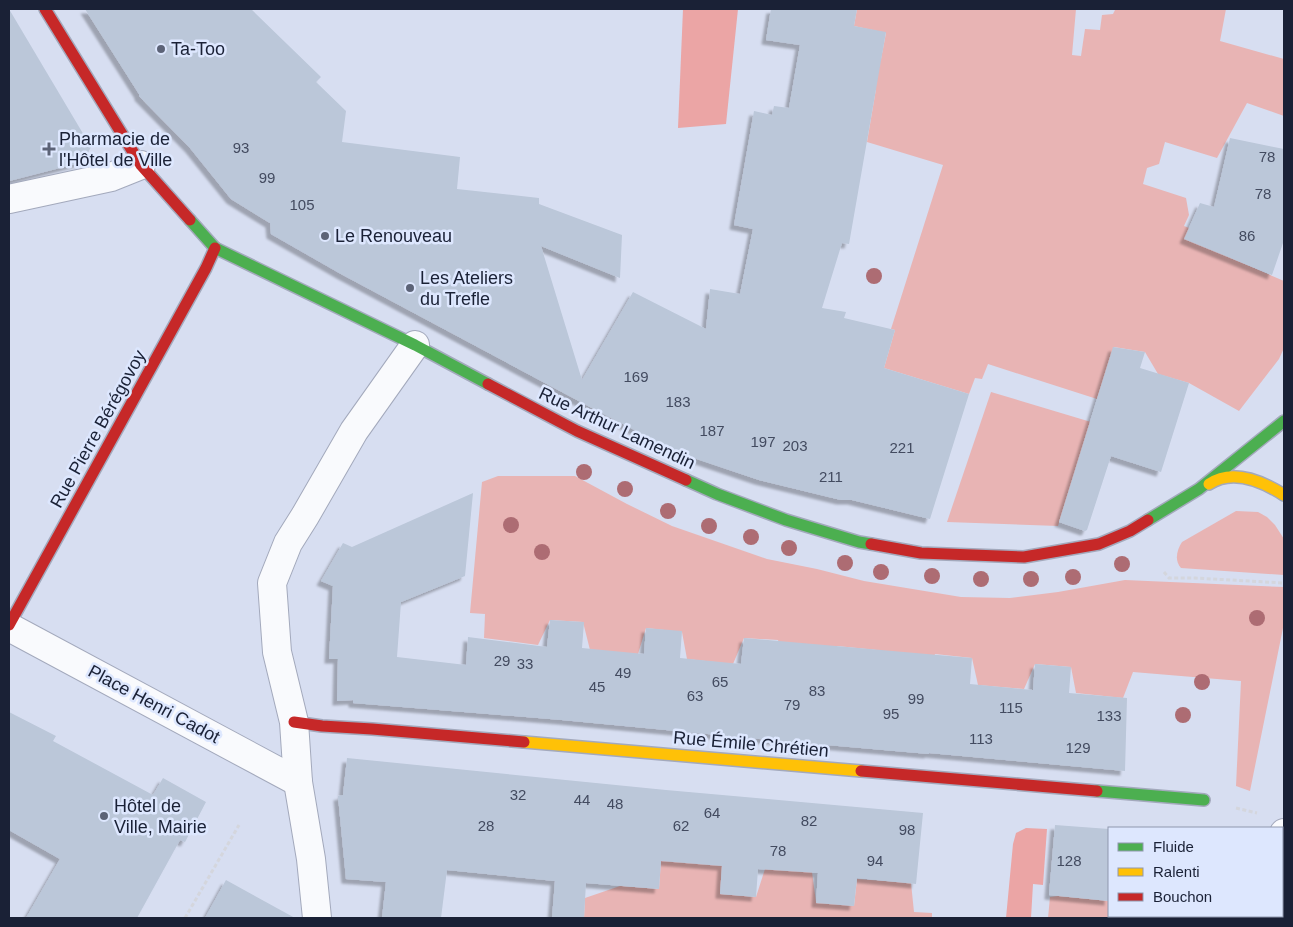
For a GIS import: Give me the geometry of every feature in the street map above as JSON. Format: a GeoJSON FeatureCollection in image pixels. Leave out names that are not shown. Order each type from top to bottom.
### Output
{"type":"FeatureCollection","features":[{"type":"Feature","properties":{"kind":"street","name":"Rue Arthur Lamendin"},"geometry":{"type":"LineString","coordinates":[[45,9],[141,165],[216,248],[414,345],[576,431],[646,464],[786,520],[859,542],[921,553],[1024,557],[1099,544],[1130,531],[1199,489],[1284,421]]}},
{"type":"Feature","properties":{"kind":"street"},"geometry":{"type":"LineString","coordinates":[[9,199],[111,177],[141,165]]}},
{"type":"Feature","properties":{"kind":"street","name":"Rue Pierre Bérégovoy"},"geometry":{"type":"LineString","coordinates":[[9,626],[216,248]]}},
{"type":"Feature","properties":{"kind":"street"},"geometry":{"type":"LineString","coordinates":[[317,918],[311,859],[298,782],[294,722],[277,652],[272,583],[288,543],[354,431],[414,345]]}},
{"type":"Feature","properties":{"kind":"street"},"geometry":{"type":"LineString","coordinates":[[1199,489],[1220,478],[1232,477],[1262,483],[1284,495]]}},
{"type":"Feature","properties":{"kind":"street","name":"Place Henri Cadot"},"geometry":{"type":"LineString","coordinates":[[9,626],[298,782]]}},
{"type":"Feature","properties":{"kind":"street","name":"Rue Émile Chrétien"},"geometry":{"type":"LineString","coordinates":[[294,722],[322,726],[1204,800]]}},
{"type":"Feature","properties":{"kind":"street"},"geometry":{"type":"LineString","coordinates":[[1283,854],[1284,833]]}},
{"type":"Feature","properties":{"kind":"path"},"geometry":{"type":"LineString","coordinates":[[1164,572],[1169,578],[1284,583]]}},
{"type":"Feature","properties":{"kind":"path"},"geometry":{"type":"LineString","coordinates":[[1204,800],[1258,813]]}},
{"type":"Feature","properties":{"kind":"path"},"geometry":{"type":"LineString","coordinates":[[185,918],[239,825]]}},
{"type":"Feature","properties":{"kind":"shaded area"},"geometry":{"type":"Polygon","coordinates":[[[683,9],[738,9],[726,124],[678,128],[683,9]]]}},
{"type":"Feature","properties":{"kind":"shaded area"},"geometry":{"type":"Polygon","coordinates":[[[857,9],[1076,9],[1072,55],[1081,56],[1085,29],[1100,30],[1102,15],[1113,14],[1115,10],[1226,9],[1220,41],[1284,59],[1284,116],[1247,103],[1217,158],[1165,142],[1159,164],[1147,168],[1143,184],[1186,198],[1189,215],[1184,226],[1235,246],[1231,258],[1284,281],[1284,348],[1279,359],[1239,411],[1189,383],[1158,374],[1145,352],[1114,347],[1097,399],[988,364],[982,379],[975,378],[969,394],[884,368],[895,330],[891,329],[943,165],[867,142],[876,89],[863,57],[881,59],[886,33],[854,26],[857,9]]]}},
{"type":"Feature","properties":{"kind":"shaded area"},"geometry":{"type":"Polygon","coordinates":[[[991,392],[1091,422],[1058,526],[947,522],[991,392]]]}},
{"type":"Feature","properties":{"kind":"shaded area"},"geometry":{"type":"Polygon","coordinates":[[[498,476],[575,476],[672,526],[767,559],[864,581],[961,597],[1010,598],[1125,580],[1284,587],[1284,623],[1250,791],[1236,786],[1241,681],[1133,672],[1123,698],[1076,693],[1071,667],[1035,664],[1024,689],[978,685],[972,658],[935,654],[930,681],[877,650],[837,646],[829,672],[784,667],[778,640],[744,638],[733,664],[687,659],[682,632],[646,628],[638,654],[590,650],[583,622],[550,620],[538,645],[484,638],[485,614],[470,613],[482,482],[498,476]]]}},
{"type":"Feature","properties":{"kind":"shaded area"},"geometry":{"type":"Polygon","coordinates":[[[1236,511],[1258,512],[1275,525],[1284,539],[1284,575],[1181,568],[1177,555],[1182,542],[1236,511]]]}},
{"type":"Feature","properties":{"kind":"shaded area"},"geometry":{"type":"Polygon","coordinates":[[[1026,828],[1047,829],[1043,885],[1033,884],[1031,918],[1006,918],[1013,844],[1016,833],[1026,828]]]}},
{"type":"Feature","properties":{"kind":"shaded area"},"geometry":{"type":"Polygon","coordinates":[[[661,860],[722,865],[720,894],[756,897],[765,869],[812,872],[816,902],[854,906],[857,879],[911,883],[914,912],[932,913],[932,918],[584,918],[585,898],[620,886],[659,889],[661,860]]]}},
{"type":"Feature","properties":{"kind":"shaded area"},"geometry":{"type":"Polygon","coordinates":[[[1058,896],[1108,901],[1108,918],[1048,918],[1050,897],[1058,896]]]}},
{"type":"Feature","properties":{"kind":"building"},"geometry":{"type":"Polygon","coordinates":[[[9,9],[91,147],[83,162],[9,181],[9,9]]]}},
{"type":"Feature","properties":{"kind":"building"},"geometry":{"type":"Polygon","coordinates":[[[85,9],[251,9],[321,77],[316,82],[346,111],[342,142],[460,157],[457,189],[539,198],[539,204],[622,235],[620,278],[541,246],[582,380],[633,292],[706,329],[710,289],[740,294],[753,229],[734,225],[754,111],[772,115],[774,106],[789,108],[800,45],[766,40],[771,9],[857,9],[854,26],[886,32],[849,244],[842,243],[822,308],[846,312],[844,318],[895,330],[884,368],[969,394],[930,519],[759,480],[679,453],[341,274],[271,234],[270,223],[231,199],[190,148],[139,96],[85,9]]]}},
{"type":"Feature","properties":{"kind":"building"},"geometry":{"type":"Polygon","coordinates":[[[1230,138],[1284,149],[1284,240],[1272,275],[1184,239],[1200,203],[1214,207],[1230,138]]]}},
{"type":"Feature","properties":{"kind":"building"},"geometry":{"type":"Polygon","coordinates":[[[1113,347],[1145,352],[1140,368],[1189,383],[1161,472],[1111,456],[1087,530],[1085,531],[1059,522],[1113,347]]]}},
{"type":"Feature","properties":{"kind":"building"},"geometry":{"type":"Polygon","coordinates":[[[473,493],[465,576],[401,602],[397,657],[466,665],[468,637],[547,647],[550,620],[584,622],[582,648],[644,654],[646,628],[682,631],[680,658],[741,664],[744,638],[972,658],[970,684],[1033,690],[1035,664],[1071,667],[1069,693],[1127,698],[1125,771],[353,703],[353,700],[337,701],[338,659],[329,659],[333,586],[321,581],[343,543],[352,547],[473,493]]]}},
{"type":"Feature","properties":{"kind":"building","name":"Hôtel de Ville, Mairie"},"geometry":{"type":"Polygon","coordinates":[[[9,712],[56,736],[53,741],[153,795],[163,778],[206,802],[185,842],[180,840],[137,918],[26,918],[60,859],[9,830],[9,712]]]}},
{"type":"Feature","properties":{"kind":"building"},"geometry":{"type":"Polygon","coordinates":[[[347,758],[666,790],[923,813],[916,884],[857,878],[854,906],[816,903],[818,873],[758,869],[756,897],[720,894],[722,866],[661,861],[659,889],[586,883],[584,918],[552,918],[555,881],[447,870],[441,918],[382,918],[386,882],[346,879],[338,796],[343,795],[347,758]]]}},
{"type":"Feature","properties":{"kind":"building"},"geometry":{"type":"Polygon","coordinates":[[[1055,825],[1108,829],[1108,901],[1049,895],[1055,825]]]}},
{"type":"Feature","properties":{"kind":"building","name":"Hôtel de Ville, Mairie"},"geometry":{"type":"Polygon","coordinates":[[[226,880],[295,918],[205,918],[226,880]]]}},
{"type":"Feature","properties":{"kind":"traffic: fast"},"geometry":{"type":"LineString","coordinates":[[190,220],[215,248],[415,345],[488,384]]}},
{"type":"Feature","properties":{"kind":"traffic: fast"},"geometry":{"type":"LineString","coordinates":[[1148,520],[1199,489],[1284,421]]}},
{"type":"Feature","properties":{"kind":"traffic: fast"},"geometry":{"type":"LineString","coordinates":[[686,480],[786,520],[871,544]]}},
{"type":"Feature","properties":{"kind":"traffic: fast"},"geometry":{"type":"LineString","coordinates":[[1097,791],[1204,800]]}},
{"type":"Feature","properties":{"kind":"traffic: slow"},"geometry":{"type":"LineString","coordinates":[[1209,484],[1218,479],[1228,477],[1247,478],[1266,485],[1284,495]]}},
{"type":"Feature","properties":{"kind":"traffic: slow"},"geometry":{"type":"LineString","coordinates":[[524,742],[861,771]]}},
{"type":"Feature","properties":{"kind":"traffic: jam"},"geometry":{"type":"LineString","coordinates":[[45,9],[141,165],[190,220]]}},
{"type":"Feature","properties":{"kind":"traffic: jam"},"geometry":{"type":"LineString","coordinates":[[9,625],[206,268],[215,248]]}},
{"type":"Feature","properties":{"kind":"traffic: jam"},"geometry":{"type":"LineString","coordinates":[[488,384],[577,431],[686,480]]}},
{"type":"Feature","properties":{"kind":"traffic: jam"},"geometry":{"type":"LineString","coordinates":[[871,544],[921,553],[1024,557],[1099,544],[1130,531],[1148,520]]}},
{"type":"Feature","properties":{"kind":"traffic: jam"},"geometry":{"type":"LineString","coordinates":[[294,722],[322,726],[524,742]]}},
{"type":"Feature","properties":{"kind":"traffic: jam"},"geometry":{"type":"LineString","coordinates":[[861,771],[1097,791]]}},
{"type":"Feature","properties":{"kind":"place","name":"Ta-Too"},"geometry":{"type":"Point","coordinates":[161,49]}},
{"type":"Feature","properties":{"kind":"place","name":"Pharmacie de l'Hôtel de Ville"},"geometry":{"type":"Point","coordinates":[49,149]}},
{"type":"Feature","properties":{"kind":"place","name":"Le Renouveau"},"geometry":{"type":"Point","coordinates":[325,236]}},
{"type":"Feature","properties":{"kind":"place","name":"Les Ateliers du Trefle"},"geometry":{"type":"Point","coordinates":[410,288]}},
{"type":"Feature","properties":{"kind":"place","name":"Hôtel de Ville, Mairie"},"geometry":{"type":"Point","coordinates":[104,816]}}]}
